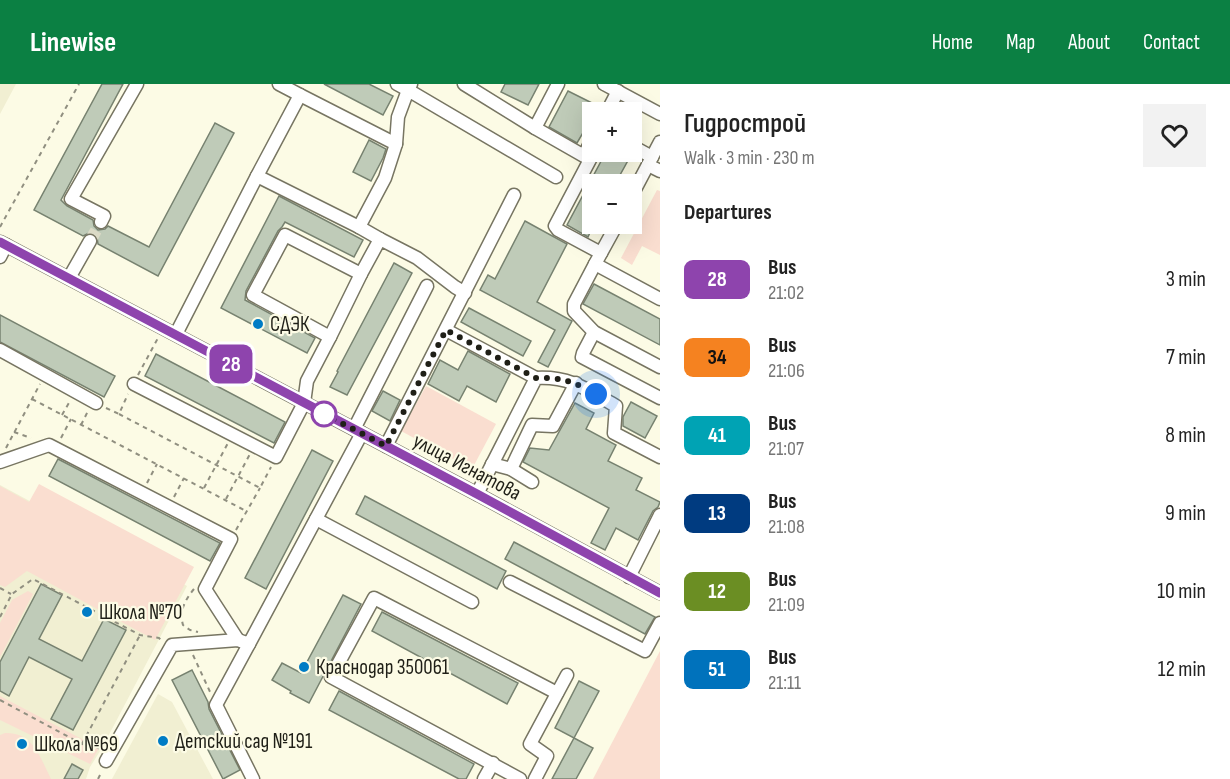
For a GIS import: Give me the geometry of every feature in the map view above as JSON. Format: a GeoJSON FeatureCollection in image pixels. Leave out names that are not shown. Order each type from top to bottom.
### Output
{"type":"FeatureCollection","features":[{"type":"Feature","properties":{"kind":"street"},"geometry":{"type":"LineString","coordinates":[[101,222],[104,216],[71,199],[137,84]]}},
{"type":"Feature","properties":{"kind":"street"},"geometry":{"type":"LineString","coordinates":[[279,84],[396,144]]}},
{"type":"Feature","properties":{"kind":"street"},"geometry":{"type":"LineString","coordinates":[[464,84],[485,89],[535,128],[582,155]]}},
{"type":"Feature","properties":{"kind":"street"},"geometry":{"type":"LineString","coordinates":[[535,128],[558,84]]}},
{"type":"Feature","properties":{"kind":"street"},"geometry":{"type":"LineString","coordinates":[[604,84],[660,114]]}},
{"type":"Feature","properties":{"kind":"street"},"geometry":{"type":"LineString","coordinates":[[359,227],[385,178],[396,144],[398,117],[406,86],[555,177]]}},
{"type":"Feature","properties":{"kind":"street"},"geometry":{"type":"LineString","coordinates":[[612,102],[618,92]]}},
{"type":"Feature","properties":{"kind":"street"},"geometry":{"type":"LineString","coordinates":[[176,334],[300,95]]}},
{"type":"Feature","properties":{"kind":"street"},"geometry":{"type":"LineString","coordinates":[[642,176],[660,142]]}},
{"type":"Feature","properties":{"kind":"street"},"geometry":{"type":"LineString","coordinates":[[642,154],[660,171]]}},
{"type":"Feature","properties":{"kind":"street"},"geometry":{"type":"LineString","coordinates":[[589,162],[555,226],[598,259],[660,299]]}},
{"type":"Feature","properties":{"kind":"street"},"geometry":{"type":"LineString","coordinates":[[257,176],[417,258],[465,293]]}},
{"type":"Feature","properties":{"kind":"street"},"geometry":{"type":"LineString","coordinates":[[386,446],[514,195]]}},
{"type":"Feature","properties":{"kind":"street"},"geometry":{"type":"LineString","coordinates":[[611,234],[573,308],[574,311],[594,332],[660,367]]}},
{"type":"Feature","properties":{"kind":"street"},"geometry":{"type":"LineString","coordinates":[[330,337],[253,296],[285,235],[361,274]]}},
{"type":"Feature","properties":{"kind":"street"},"geometry":{"type":"LineString","coordinates":[[134,384],[276,458],[304,403],[307,381],[380,239]]}},
{"type":"Feature","properties":{"kind":"street"},"geometry":{"type":"LineString","coordinates":[[69,278],[90,242]]}},
{"type":"Feature","properties":{"kind":"street"},"geometry":{"type":"LineString","coordinates":[[0,257],[3,243]]}},
{"type":"Feature","properties":{"kind":"street","name":"улица Игнатова"},"geometry":{"type":"LineString","coordinates":[[3,243],[660,593]]}},
{"type":"Feature","properties":{"kind":"street"},"geometry":{"type":"LineString","coordinates":[[253,779],[216,705],[244,642],[316,519],[427,285]]}},
{"type":"Feature","properties":{"kind":"street"},"geometry":{"type":"LineString","coordinates":[[446,330],[536,378],[550,377],[576,383],[616,406],[614,433],[660,457]]}},
{"type":"Feature","properties":{"kind":"street"},"geometry":{"type":"LineString","coordinates":[[594,332],[582,357],[660,398]]}},
{"type":"Feature","properties":{"kind":"street"},"geometry":{"type":"LineString","coordinates":[[0,350],[95,402]]}},
{"type":"Feature","properties":{"kind":"street"},"geometry":{"type":"LineString","coordinates":[[477,494],[536,378]]}},
{"type":"Feature","properties":{"kind":"street"},"geometry":{"type":"LineString","coordinates":[[511,470],[532,425],[553,426],[576,383]]}},
{"type":"Feature","properties":{"kind":"street"},"geometry":{"type":"LineString","coordinates":[[0,462],[49,445],[231,539],[205,589],[244,642]]}},
{"type":"Feature","properties":{"kind":"street"},"geometry":{"type":"LineString","coordinates":[[492,464],[511,470],[532,482]]}},
{"type":"Feature","properties":{"kind":"street"},"geometry":{"type":"LineString","coordinates":[[629,577],[660,515]]}},
{"type":"Feature","properties":{"kind":"street"},"geometry":{"type":"LineString","coordinates":[[316,519],[472,602]]}},
{"type":"Feature","properties":{"kind":"street"},"geometry":{"type":"LineString","coordinates":[[510,582],[645,651],[660,623]]}},
{"type":"Feature","properties":{"kind":"street"},"geometry":{"type":"LineString","coordinates":[[520,779],[331,677],[374,598],[557,693]]}},
{"type":"Feature","properties":{"kind":"street"},"geometry":{"type":"LineString","coordinates":[[106,760],[172,645],[244,642]]}},
{"type":"Feature","properties":{"kind":"street"},"geometry":{"type":"LineString","coordinates":[[535,779],[547,756],[531,744],[567,675]]}},
{"type":"Feature","properties":{"kind":"street"},"geometry":{"type":"LineString","coordinates":[[484,779],[493,763]]}},
{"type":"Feature","properties":{"kind":"path"},"geometry":{"type":"LineString","coordinates":[[0,224],[79,84]]}},
{"type":"Feature","properties":{"kind":"path"},"geometry":{"type":"LineString","coordinates":[[134,384],[158,338]]}},
{"type":"Feature","properties":{"kind":"path"},"geometry":{"type":"LineString","coordinates":[[5,450],[45,375]]}},
{"type":"Feature","properties":{"kind":"path"},"geometry":{"type":"LineString","coordinates":[[62,415],[75,392]]}},
{"type":"Feature","properties":{"kind":"path"},"geometry":{"type":"LineString","coordinates":[[32,399],[246,511]]}},
{"type":"Feature","properties":{"kind":"path"},"geometry":{"type":"LineString","coordinates":[[81,425],[95,402],[260,488]]}},
{"type":"Feature","properties":{"kind":"path"},"geometry":{"type":"LineString","coordinates":[[118,414],[124,402]]}},
{"type":"Feature","properties":{"kind":"path"},"geometry":{"type":"LineString","coordinates":[[55,448],[71,419]]}},
{"type":"Feature","properties":{"kind":"path"},"geometry":{"type":"LineString","coordinates":[[204,489],[232,435]]}},
{"type":"Feature","properties":{"kind":"path"},"geometry":{"type":"LineString","coordinates":[[225,500],[254,446]]}},
{"type":"Feature","properties":{"kind":"path"},"geometry":{"type":"LineString","coordinates":[[231,539],[276,458]]}},
{"type":"Feature","properties":{"kind":"path"},"geometry":{"type":"LineString","coordinates":[[142,493],[157,464]]}},
{"type":"Feature","properties":{"kind":"path"},"geometry":{"type":"LineString","coordinates":[[169,507],[184,478]]}},
{"type":"Feature","properties":{"kind":"path"},"geometry":{"type":"LineString","coordinates":[[0,617],[12,594],[33,579],[140,635],[159,638],[169,650]]}},
{"type":"Feature","properties":{"kind":"path"},"geometry":{"type":"LineString","coordinates":[[205,589],[201,587],[192,591],[182,608],[181,621],[190,630],[198,631],[208,643]]}},
{"type":"Feature","properties":{"kind":"path"},"geometry":{"type":"LineString","coordinates":[[0,588],[12,594]]}},
{"type":"Feature","properties":{"kind":"path"},"geometry":{"type":"LineString","coordinates":[[82,744],[140,635]]}},
{"type":"Feature","properties":{"kind":"path"},"geometry":{"type":"LineString","coordinates":[[188,644],[216,705]]}},
{"type":"Feature","properties":{"kind":"path"},"geometry":{"type":"LineString","coordinates":[[0,700],[82,744],[102,748]]}},
{"type":"Feature","properties":{"kind":"shaded area"},"geometry":{"type":"Polygon","coordinates":[[[0,84],[16,84],[0,114],[0,84]]]}},
{"type":"Feature","properties":{"kind":"shaded area"},"geometry":{"type":"Polygon","coordinates":[[[657,190],[660,191],[660,255],[642,246],[632,265],[621,258],[634,234],[642,234],[642,218],[657,190]]]}},
{"type":"Feature","properties":{"kind":"shaded area"},"geometry":{"type":"Polygon","coordinates":[[[426,386],[496,424],[472,469],[401,431],[426,386]]]}},
{"type":"Feature","properties":{"kind":"shaded area"},"geometry":{"type":"Polygon","coordinates":[[[39,484],[194,567],[155,640],[27,571],[5,587],[0,585],[0,486],[29,502],[39,484]]]}},
{"type":"Feature","properties":{"kind":"shaded area","name":"Школа №70"},"geometry":{"type":"Polygon","coordinates":[[[0,485],[187,586],[90,767],[86,779],[0,779],[0,485]]]}},
{"type":"Feature","properties":{"kind":"shaded area"},"geometry":{"type":"Polygon","coordinates":[[[28,591],[33,594],[0,657],[0,623],[12,600],[28,591]]]}},
{"type":"Feature","properties":{"kind":"shaded area"},"geometry":{"type":"Polygon","coordinates":[[[660,651],[660,779],[593,779],[660,651]]]}},
{"type":"Feature","properties":{"kind":"shaded area","name":"Детский сад №191"},"geometry":{"type":"Polygon","coordinates":[[[158,694],[172,702],[213,779],[112,779],[158,694]]]}},
{"type":"Feature","properties":{"kind":"shaded area"},"geometry":{"type":"Polygon","coordinates":[[[0,696],[99,748],[90,764],[0,720],[0,696]]]}},
{"type":"Feature","properties":{"kind":"shaded area"},"geometry":{"type":"Polygon","coordinates":[[[5,733],[23,737],[35,748],[51,779],[0,779],[0,735],[5,733]]]}},
{"type":"Feature","properties":{"kind":"building"},"geometry":{"type":"Polygon","coordinates":[[[102,84],[123,84],[61,200],[67,206],[93,220],[98,230],[108,226],[149,247],[215,123],[234,133],[158,276],[98,244],[94,234],[89,233],[83,236],[34,210],[102,84]]]}},
{"type":"Feature","properties":{"kind":"building"},"geometry":{"type":"Polygon","coordinates":[[[324,84],[369,84],[393,96],[383,115],[324,84]]]}},
{"type":"Feature","properties":{"kind":"building"},"geometry":{"type":"Polygon","coordinates":[[[505,84],[539,84],[528,105],[501,92],[505,84]]]}},
{"type":"Feature","properties":{"kind":"building"},"geometry":{"type":"Polygon","coordinates":[[[568,91],[590,102],[582,102],[582,134],[577,143],[549,127],[568,91]]]}},
{"type":"Feature","properties":{"kind":"building"},"geometry":{"type":"Polygon","coordinates":[[[369,140],[386,149],[371,181],[353,172],[369,140]]]}},
{"type":"Feature","properties":{"kind":"building"},"geometry":{"type":"Polygon","coordinates":[[[601,162],[627,162],[621,174],[594,174],[601,162]]]}},
{"type":"Feature","properties":{"kind":"building"},"geometry":{"type":"Polygon","coordinates":[[[279,196],[363,240],[354,257],[285,222],[246,291],[245,300],[315,338],[307,353],[221,308],[279,196]]]}},
{"type":"Feature","properties":{"kind":"building"},"geometry":{"type":"Polygon","coordinates":[[[582,197],[582,234],[567,225],[582,197]]]}},
{"type":"Feature","properties":{"kind":"building"},"geometry":{"type":"Polygon","coordinates":[[[525,221],[567,244],[537,302],[572,321],[548,367],[538,362],[555,330],[480,290],[488,275],[495,279],[525,221]]]}},
{"type":"Feature","properties":{"kind":"building"},"geometry":{"type":"Polygon","coordinates":[[[394,263],[412,273],[347,395],[330,387],[394,263]]]}},
{"type":"Feature","properties":{"kind":"building"},"geometry":{"type":"Polygon","coordinates":[[[594,284],[660,319],[660,345],[583,304],[594,284]]]}},
{"type":"Feature","properties":{"kind":"building"},"geometry":{"type":"Polygon","coordinates":[[[469,308],[531,341],[523,356],[461,322],[469,308]]]}},
{"type":"Feature","properties":{"kind":"building"},"geometry":{"type":"Polygon","coordinates":[[[0,315],[115,376],[104,397],[0,342],[0,315]]]}},
{"type":"Feature","properties":{"kind":"building"},"geometry":{"type":"Polygon","coordinates":[[[468,351],[510,374],[496,402],[467,386],[459,401],[428,384],[440,360],[458,370],[468,351]]]}},
{"type":"Feature","properties":{"kind":"building"},"geometry":{"type":"Polygon","coordinates":[[[156,354],[285,422],[274,443],[145,376],[156,354]]]}},
{"type":"Feature","properties":{"kind":"building"},"geometry":{"type":"Polygon","coordinates":[[[383,391],[400,400],[390,421],[372,411],[383,391]]]}},
{"type":"Feature","properties":{"kind":"building"},"geometry":{"type":"Polygon","coordinates":[[[631,402],[657,416],[645,438],[623,426],[623,417],[631,402]]]}},
{"type":"Feature","properties":{"kind":"building"},"geometry":{"type":"Polygon","coordinates":[[[575,403],[594,413],[586,429],[616,445],[608,461],[642,478],[636,490],[660,502],[638,540],[616,528],[605,550],[591,543],[609,508],[523,462],[530,448],[549,450],[575,403]]]}},
{"type":"Feature","properties":{"kind":"building"},"geometry":{"type":"Polygon","coordinates":[[[312,450],[333,461],[266,589],[245,578],[312,450]]]}},
{"type":"Feature","properties":{"kind":"building"},"geometry":{"type":"Polygon","coordinates":[[[58,459],[220,543],[210,561],[49,476],[58,459]]]}},
{"type":"Feature","properties":{"kind":"building"},"geometry":{"type":"Polygon","coordinates":[[[365,496],[506,571],[497,589],[356,514],[365,496]]]}},
{"type":"Feature","properties":{"kind":"building"},"geometry":{"type":"Polygon","coordinates":[[[514,542],[655,617],[645,634],[505,559],[514,542]]]}},
{"type":"Feature","properties":{"kind":"building"},"geometry":{"type":"Polygon","coordinates":[[[41,584],[62,595],[39,639],[82,661],[104,619],[126,630],[73,730],[51,719],[72,679],[29,657],[9,696],[0,691],[0,662],[41,584]]]}},
{"type":"Feature","properties":{"kind":"building"},"geometry":{"type":"Polygon","coordinates":[[[343,595],[361,604],[309,703],[272,680],[282,663],[301,673],[343,595]]]}},
{"type":"Feature","properties":{"kind":"building"},"geometry":{"type":"Polygon","coordinates":[[[382,612],[518,683],[507,704],[372,631],[382,612]]]}},
{"type":"Feature","properties":{"kind":"building"},"geometry":{"type":"Polygon","coordinates":[[[192,670],[240,770],[223,779],[172,680],[192,670]]]}},
{"type":"Feature","properties":{"kind":"building"},"geometry":{"type":"Polygon","coordinates":[[[579,681],[599,691],[574,738],[555,728],[579,681]]]}},
{"type":"Feature","properties":{"kind":"building"},"geometry":{"type":"Polygon","coordinates":[[[339,691],[474,764],[466,779],[459,779],[329,710],[339,691]]]}},
{"type":"Feature","properties":{"kind":"building"},"geometry":{"type":"Polygon","coordinates":[[[574,738],[593,748],[576,779],[552,779],[574,738]]]}},
{"type":"Feature","properties":{"kind":"building"},"geometry":{"type":"Polygon","coordinates":[[[72,764],[83,770],[78,779],[64,779],[72,764]]]}},
{"type":"Feature","properties":{"kind":"tunnel"},"geometry":{"type":"LineString","coordinates":[[90,241],[101,222]]}},
{"type":"Feature","properties":{"kind":"bus line","name":"28"},"geometry":{"type":"LineString","coordinates":[[0,242],[660,593]]}},
{"type":"Feature","properties":{"kind":"place","name":"СДЭК"},"geometry":{"type":"Point","coordinates":[258,324]}},
{"type":"Feature","properties":{"kind":"place","name":"Школа №70"},"geometry":{"type":"Point","coordinates":[87,612]}},
{"type":"Feature","properties":{"kind":"place","name":"Краснодар 350061"},"geometry":{"type":"Point","coordinates":[304,667]}},
{"type":"Feature","properties":{"kind":"place","name":"Детский сад №191"},"geometry":{"type":"Point","coordinates":[163,741]}},
{"type":"Feature","properties":{"kind":"place","name":"Школа №69"},"geometry":{"type":"Point","coordinates":[22,744]}},
{"type":"Feature","properties":{"kind":"route"},"geometry":{"type":"LineString","coordinates":[[324,414],[386,446],[446,330],[536,378],[550,377],[576,383],[596,394]]}}]}
